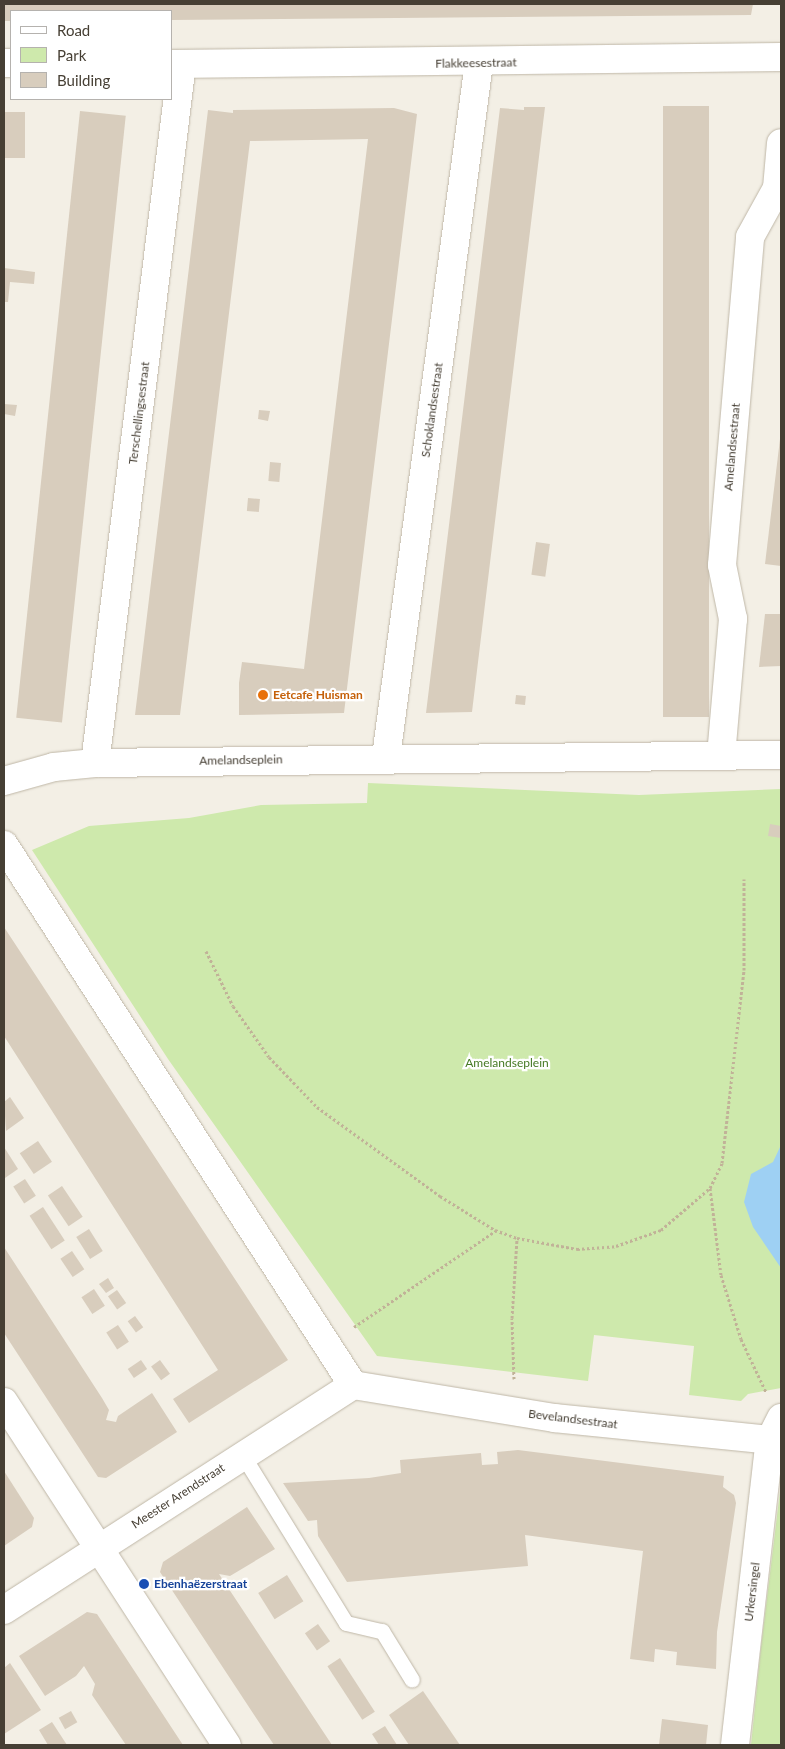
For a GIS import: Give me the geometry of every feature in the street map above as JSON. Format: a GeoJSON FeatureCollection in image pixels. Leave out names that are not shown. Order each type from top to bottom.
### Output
{"type":"FeatureCollection","features":[{"type":"Feature","properties":{"kind":"street","name":"Flakkeesestraat"},"geometry":{"type":"LineString","coordinates":[[177,64],[478,63],[781,57]]}},
{"type":"Feature","properties":{"kind":"street","name":"Schoklandsestraat"},"geometry":{"type":"LineString","coordinates":[[386,757],[478,63]]}},
{"type":"Feature","properties":{"kind":"street","name":"Terschellingsestraat"},"geometry":{"type":"LineString","coordinates":[[95,762],[177,64]]}},
{"type":"Feature","properties":{"kind":"street","name":"Amelandsestraat"},"geometry":{"type":"LineString","coordinates":[[721,756],[733,619],[722,565],[750,236],[777,188],[781,143]]}},
{"type":"Feature","properties":{"kind":"street","name":"Amelandseplein"},"geometry":{"type":"LineString","coordinates":[[4,782],[54,767],[95,762],[386,757],[781,755]]}},
{"type":"Feature","properties":{"kind":"street"},"geometry":{"type":"LineString","coordinates":[[4,845],[326,1346],[353,1385]]}},
{"type":"Feature","properties":{"kind":"street","name":"Bevelandsestraat"},"geometry":{"type":"LineString","coordinates":[[353,1385],[516,1412],[777,1426]]}},
{"type":"Feature","properties":{"kind":"street","name":"Meester Arendstraat"},"geometry":{"type":"LineString","coordinates":[[4,1610],[242,1454],[353,1385]]}},
{"type":"Feature","properties":{"kind":"street"},"geometry":{"type":"LineString","coordinates":[[4,1402],[227,1745]]}},
{"type":"Feature","properties":{"kind":"street","name":"Urkersingel"},"geometry":{"type":"LineString","coordinates":[[734,1745],[777,1426]]}},
{"type":"Feature","properties":{"kind":"lane"},"geometry":{"type":"LineString","coordinates":[[242,1454],[346,1623],[382,1632],[412,1680]]}},
{"type":"Feature","properties":{"kind":"path"},"geometry":{"type":"LineString","coordinates":[[206,951],[233,1006],[269,1057],[317,1107],[440,1196],[495,1230],[517,1238],[577,1249],[616,1246],[661,1230],[710,1188],[724,1154],[744,970],[744,879]]}},
{"type":"Feature","properties":{"kind":"path"},"geometry":{"type":"LineString","coordinates":[[710,1188],[721,1275],[741,1339],[777,1426]]}},
{"type":"Feature","properties":{"kind":"path"},"geometry":{"type":"LineString","coordinates":[[326,1346],[495,1230]]}},
{"type":"Feature","properties":{"kind":"path"},"geometry":{"type":"LineString","coordinates":[[516,1412],[512,1318],[517,1238]]}},
{"type":"Feature","properties":{"kind":"green space","name":"Amelandseplein"},"geometry":{"type":"Polygon","coordinates":[[[368,783],[639,795],[781,789],[781,1388],[748,1394],[741,1401],[689,1395],[694,1346],[594,1335],[588,1381],[377,1356],[168,1059],[32,850],[89,826],[189,818],[261,805],[367,803],[368,783]]]}},
{"type":"Feature","properties":{"kind":"green space"},"geometry":{"type":"Polygon","coordinates":[[[781,1483],[781,1745],[751,1745],[761,1647],[781,1483]]]}},
{"type":"Feature","properties":{"kind":"water"},"geometry":{"type":"Polygon","coordinates":[[[781,1145],[781,1268],[753,1227],[744,1202],[751,1174],[773,1162],[781,1145]]]}},
{"type":"Feature","properties":{"kind":"building"},"geometry":{"type":"Polygon","coordinates":[[[4,4],[753,4],[751,15],[172,20],[172,10],[10,10],[10,21],[4,21],[4,4]]]}},
{"type":"Feature","properties":{"kind":"building"},"geometry":{"type":"Polygon","coordinates":[[[663,106],[709,106],[709,717],[663,717],[663,106]]]}},
{"type":"Feature","properties":{"kind":"building"},"geometry":{"type":"Polygon","coordinates":[[[524,107],[545,107],[472,712],[426,713],[500,108],[524,110],[524,107]]]}},
{"type":"Feature","properties":{"kind":"building"},"geometry":{"type":"Polygon","coordinates":[[[394,108],[417,114],[344,713],[239,715],[239,683],[242,662],[304,669],[368,139],[250,141],[180,715],[135,715],[208,110],[233,113],[233,110],[394,108]]]}},
{"type":"Feature","properties":{"kind":"building"},"geometry":{"type":"Polygon","coordinates":[[[80,111],[126,116],[62,722],[16,718],[80,111]]]}},
{"type":"Feature","properties":{"kind":"building"},"geometry":{"type":"Polygon","coordinates":[[[4,112],[25,112],[25,158],[4,158],[4,112]]]}},
{"type":"Feature","properties":{"kind":"building"},"geometry":{"type":"Polygon","coordinates":[[[4,268],[35,272],[34,284],[10,282],[8,302],[4,302],[4,268]]]}},
{"type":"Feature","properties":{"kind":"building"},"geometry":{"type":"Polygon","coordinates":[[[4,404],[17,405],[15,416],[4,414],[4,404]]]}},
{"type":"Feature","properties":{"kind":"building"},"geometry":{"type":"Polygon","coordinates":[[[259,410],[270,411],[268,421],[258,419],[259,410]]]}},
{"type":"Feature","properties":{"kind":"building"},"geometry":{"type":"Polygon","coordinates":[[[781,439],[781,566],[765,564],[781,439]]]}},
{"type":"Feature","properties":{"kind":"building"},"geometry":{"type":"Polygon","coordinates":[[[270,462],[281,463],[279,482],[268,481],[270,462]]]}},
{"type":"Feature","properties":{"kind":"building"},"geometry":{"type":"Polygon","coordinates":[[[248,498],[260,499],[259,512],[247,511],[248,498]]]}},
{"type":"Feature","properties":{"kind":"building"},"geometry":{"type":"Polygon","coordinates":[[[536,542],[550,544],[545,577],[531,575],[536,542]]]}},
{"type":"Feature","properties":{"kind":"building"},"geometry":{"type":"Polygon","coordinates":[[[765,614],[781,614],[781,666],[759,667],[765,614]]]}},
{"type":"Feature","properties":{"kind":"building"},"geometry":{"type":"Polygon","coordinates":[[[516,695],[526,696],[525,705],[515,704],[516,695]]]}},
{"type":"Feature","properties":{"kind":"building"},"geometry":{"type":"Polygon","coordinates":[[[770,824],[781,826],[781,838],[768,836],[770,824]]]}},
{"type":"Feature","properties":{"kind":"building"},"geometry":{"type":"Polygon","coordinates":[[[4,927],[288,1360],[189,1423],[173,1399],[218,1370],[4,1036],[4,927]]]}},
{"type":"Feature","properties":{"kind":"building"},"geometry":{"type":"Polygon","coordinates":[[[10,1097],[24,1118],[6,1131],[4,1102],[10,1097]]]}},
{"type":"Feature","properties":{"kind":"building"},"geometry":{"type":"Polygon","coordinates":[[[38,1141],[52,1162],[34,1174],[20,1153],[38,1141]]]}},
{"type":"Feature","properties":{"kind":"building"},"geometry":{"type":"Polygon","coordinates":[[[4,1147],[18,1169],[5,1178],[4,1175],[4,1147]]]}},
{"type":"Feature","properties":{"kind":"building"},"geometry":{"type":"Polygon","coordinates":[[[25,1179],[36,1196],[24,1203],[13,1187],[25,1179]]]}},
{"type":"Feature","properties":{"kind":"building"},"geometry":{"type":"Polygon","coordinates":[[[62,1186],[83,1217],[69,1226],[48,1196],[62,1186]]]}},
{"type":"Feature","properties":{"kind":"building"},"geometry":{"type":"Polygon","coordinates":[[[43,1207],[65,1241],[51,1249],[30,1216],[43,1207]]]}},
{"type":"Feature","properties":{"kind":"building"},"geometry":{"type":"Polygon","coordinates":[[[89,1229],[103,1251],[90,1259],[76,1237],[89,1229]]]}},
{"type":"Feature","properties":{"kind":"building"},"geometry":{"type":"Polygon","coordinates":[[[4,1247],[102,1398],[109,1410],[106,1420],[116,1422],[118,1416],[152,1393],[177,1432],[106,1478],[98,1477],[4,1333],[4,1247]]]}},
{"type":"Feature","properties":{"kind":"building"},"geometry":{"type":"Polygon","coordinates":[[[72,1251],[84,1269],[73,1277],[60,1259],[72,1251]]]}},
{"type":"Feature","properties":{"kind":"building"},"geometry":{"type":"Polygon","coordinates":[[[108,1278],[114,1288],[106,1293],[99,1284],[108,1278]]]}},
{"type":"Feature","properties":{"kind":"building"},"geometry":{"type":"Polygon","coordinates":[[[94,1289],[105,1306],[92,1314],[81,1297],[94,1289]]]}},
{"type":"Feature","properties":{"kind":"building"},"geometry":{"type":"Polygon","coordinates":[[[117,1290],[126,1303],[117,1309],[108,1296],[117,1290]]]}},
{"type":"Feature","properties":{"kind":"building"},"geometry":{"type":"Polygon","coordinates":[[[135,1316],[143,1327],[136,1333],[128,1321],[135,1316]]]}},
{"type":"Feature","properties":{"kind":"building"},"geometry":{"type":"Polygon","coordinates":[[[118,1325],[129,1342],[117,1349],[106,1333],[118,1325]]]}},
{"type":"Feature","properties":{"kind":"building"},"geometry":{"type":"Polygon","coordinates":[[[141,1360],[147,1369],[134,1378],[128,1369],[141,1360]]]}},
{"type":"Feature","properties":{"kind":"building"},"geometry":{"type":"Polygon","coordinates":[[[160,1360],[170,1374],[161,1380],[151,1366],[160,1360]]]}},
{"type":"Feature","properties":{"kind":"building"},"geometry":{"type":"Polygon","coordinates":[[[518,1450],[724,1476],[723,1487],[734,1495],[736,1503],[717,1632],[716,1669],[676,1665],[677,1652],[655,1649],[654,1662],[630,1659],[643,1551],[525,1535],[528,1566],[347,1582],[318,1536],[317,1520],[308,1521],[283,1483],[369,1478],[401,1473],[400,1460],[481,1453],[482,1465],[498,1464],[497,1452],[518,1450]]]}},
{"type":"Feature","properties":{"kind":"building"},"geometry":{"type":"Polygon","coordinates":[[[4,1471],[34,1518],[32,1527],[4,1546],[4,1471]]]}},
{"type":"Feature","properties":{"kind":"building"},"geometry":{"type":"Polygon","coordinates":[[[247,1507],[275,1549],[230,1576],[219,1574],[332,1745],[274,1745],[160,1572],[163,1562],[247,1507]]]}},
{"type":"Feature","properties":{"kind":"building"},"geometry":{"type":"Polygon","coordinates":[[[287,1575],[303,1601],[275,1619],[258,1593],[287,1575]]]}},
{"type":"Feature","properties":{"kind":"building"},"geometry":{"type":"Polygon","coordinates":[[[87,1612],[97,1614],[183,1745],[126,1745],[92,1695],[95,1684],[84,1666],[76,1676],[45,1696],[19,1656],[87,1612]]]}},
{"type":"Feature","properties":{"kind":"building"},"geometry":{"type":"Polygon","coordinates":[[[318,1624],[330,1641],[317,1650],[305,1633],[318,1624]]]}},
{"type":"Feature","properties":{"kind":"building"},"geometry":{"type":"Polygon","coordinates":[[[340,1658],[375,1712],[362,1720],[327,1666],[340,1658]]]}},
{"type":"Feature","properties":{"kind":"building"},"geometry":{"type":"Polygon","coordinates":[[[10,1663],[41,1710],[4,1734],[4,1668],[10,1663]]]}},
{"type":"Feature","properties":{"kind":"building"},"geometry":{"type":"Polygon","coordinates":[[[423,1691],[460,1745],[409,1745],[389,1715],[423,1691]]]}},
{"type":"Feature","properties":{"kind":"building"},"geometry":{"type":"Polygon","coordinates":[[[71,1711],[77,1722],[65,1729],[59,1718],[71,1711]]]}},
{"type":"Feature","properties":{"kind":"building"},"geometry":{"type":"Polygon","coordinates":[[[662,1719],[708,1725],[706,1745],[659,1745],[662,1719]]]}},
{"type":"Feature","properties":{"kind":"building"},"geometry":{"type":"Polygon","coordinates":[[[52,1722],[67,1745],[48,1745],[39,1730],[52,1722]]]}},
{"type":"Feature","properties":{"kind":"building"},"geometry":{"type":"Polygon","coordinates":[[[385,1726],[397,1745],[379,1745],[372,1734],[385,1726]]]}},
{"type":"Feature","properties":{"kind":"place","name":"Eetcafe Huisman"},"geometry":{"type":"Point","coordinates":[263,695]}},
{"type":"Feature","properties":{"kind":"place","name":"Ebenhaëzerstraat"},"geometry":{"type":"Point","coordinates":[144,1584]}}]}
